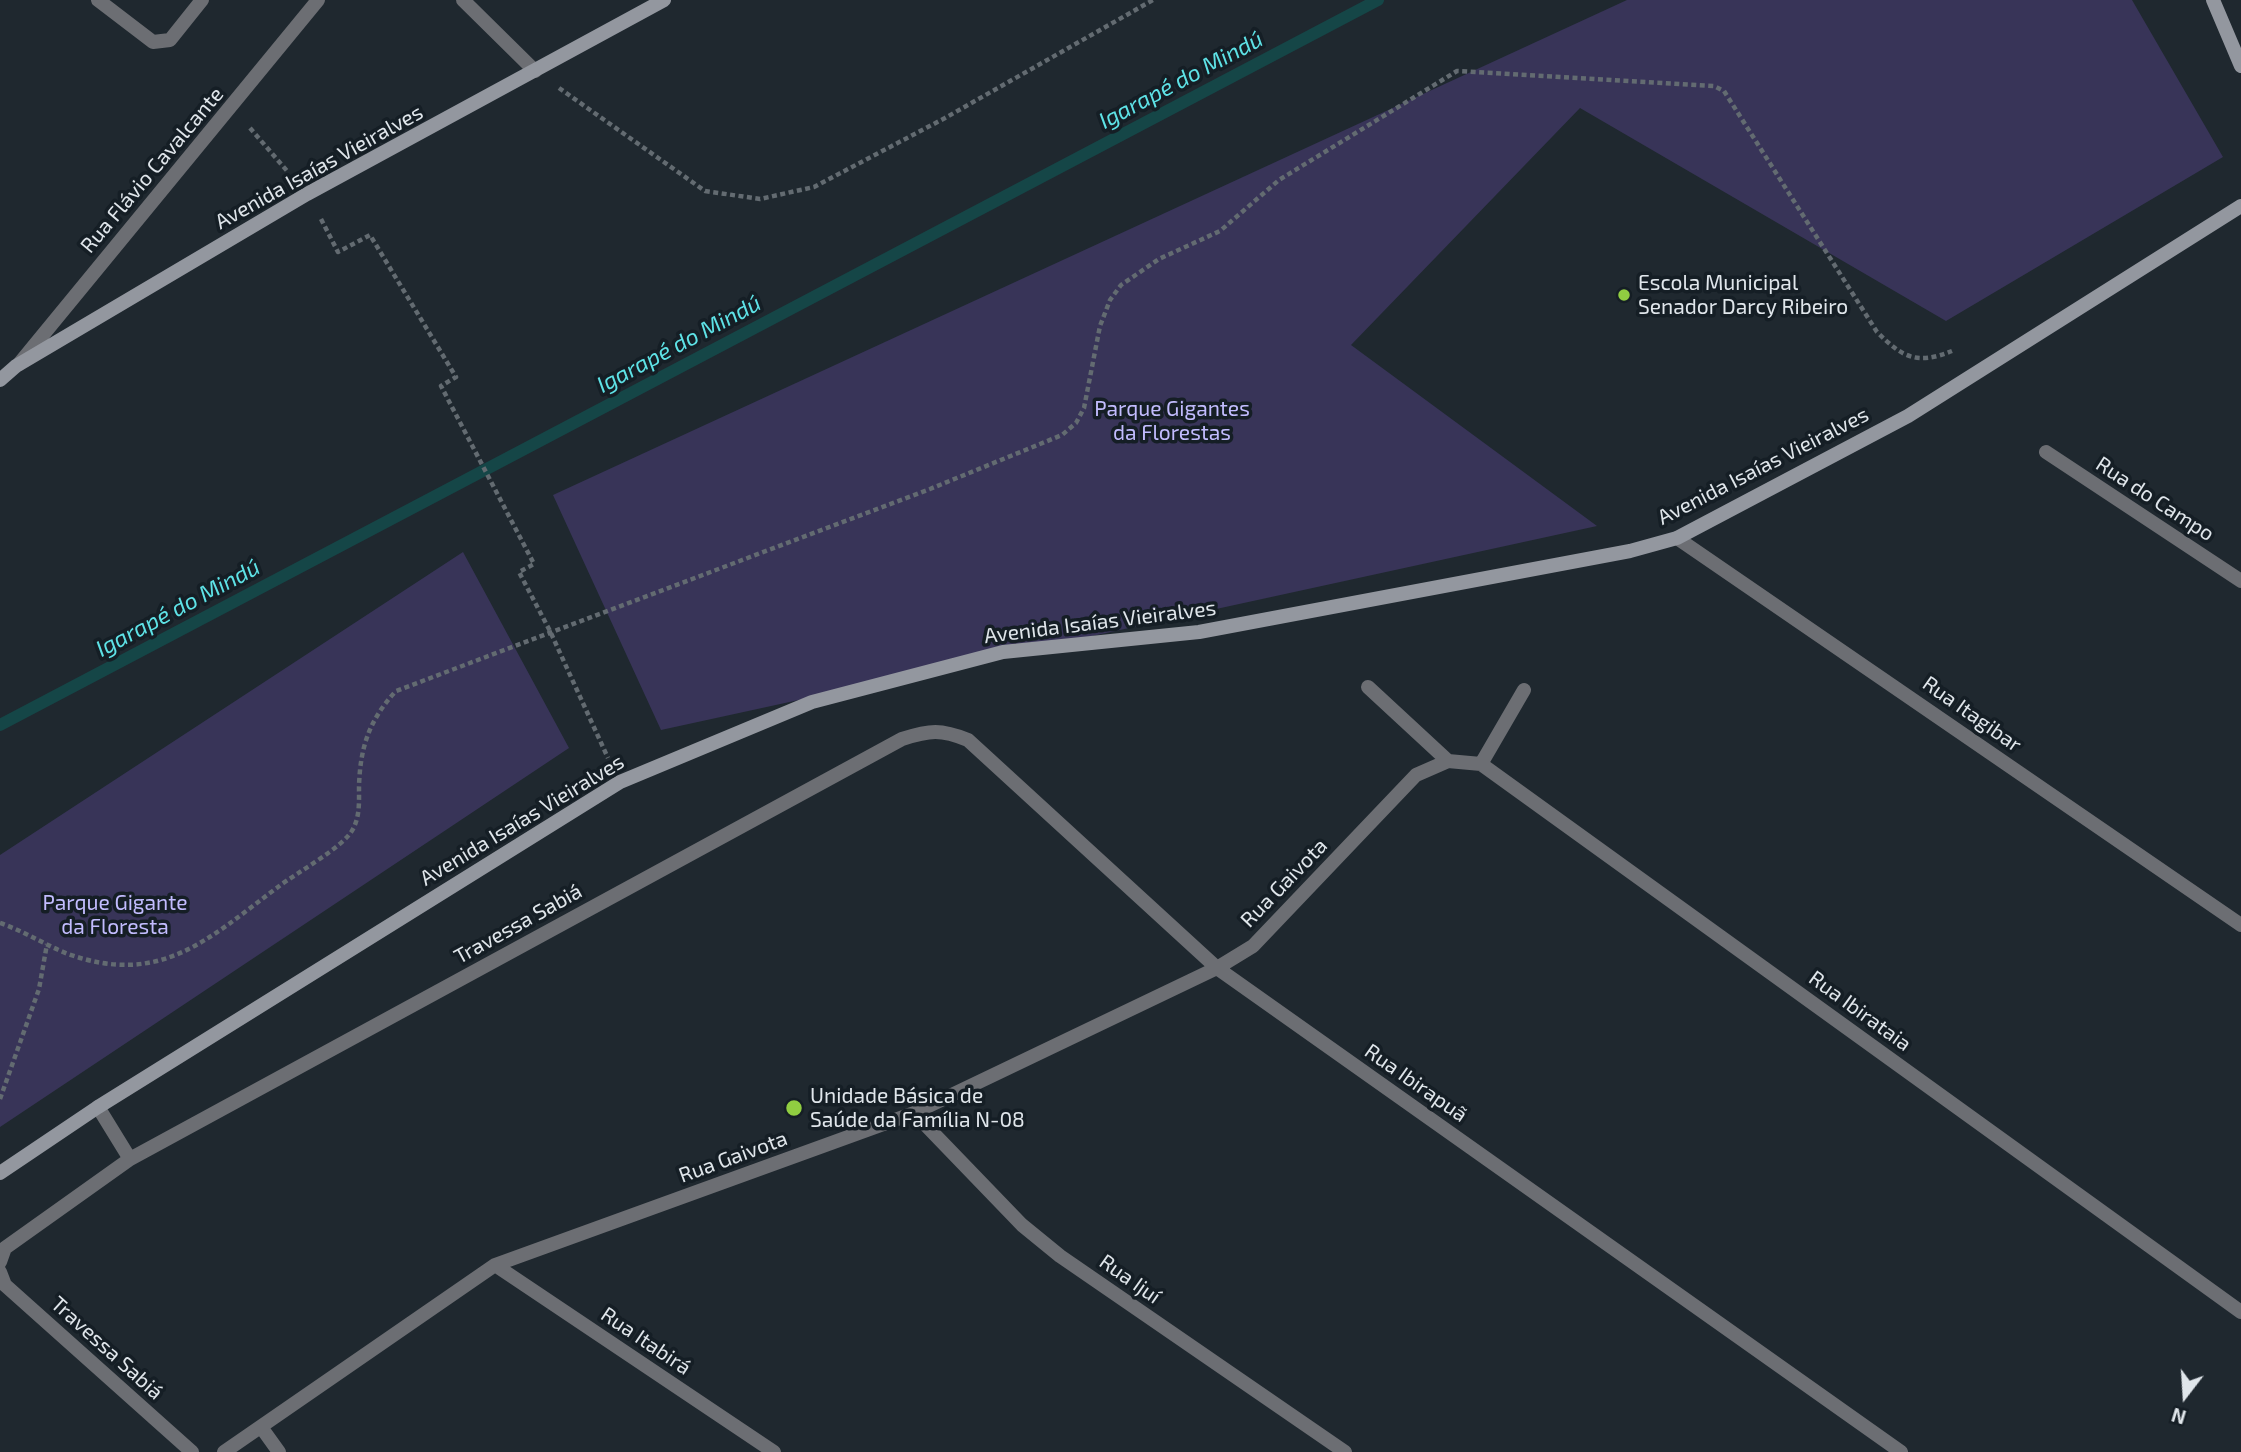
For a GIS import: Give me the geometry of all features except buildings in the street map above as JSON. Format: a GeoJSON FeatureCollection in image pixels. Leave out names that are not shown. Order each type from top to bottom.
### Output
{"type":"FeatureCollection","features":[{"type":"Feature","properties":{"kind":"main road","name":"Avenida Isaías Vieiralves"},"geometry":{"type":"LineString","coordinates":[[0,380],[16,366],[307,194],[664,0]]}},
{"type":"Feature","properties":{"kind":"main road"},"geometry":{"type":"LineString","coordinates":[[2213,0],[2241,66]]}},
{"type":"Feature","properties":{"kind":"main road","name":"Avenida Isaías Vieiralves"},"geometry":{"type":"LineString","coordinates":[[0,1173],[98,1107],[620,782],[812,702],[1003,652],[1211,630],[1616,553],[1677,538],[1908,416],[2241,206]]}},
{"type":"Feature","properties":{"kind":"street"},"geometry":{"type":"LineString","coordinates":[[99,0],[116,5],[153,42],[170,40],[202,0]]}},
{"type":"Feature","properties":{"kind":"street","name":"Rua Flávio Cavalcante"},"geometry":{"type":"LineString","coordinates":[[16,366],[318,0]]}},
{"type":"Feature","properties":{"kind":"street"},"geometry":{"type":"LineString","coordinates":[[463,0],[535,71]]}},
{"type":"Feature","properties":{"kind":"street","name":"Rua do Campo"},"geometry":{"type":"LineString","coordinates":[[2046,452],[2241,581]]}},
{"type":"Feature","properties":{"kind":"street","name":"Rua Itagibar"},"geometry":{"type":"LineString","coordinates":[[1677,538],[2241,925]]}},
{"type":"Feature","properties":{"kind":"street"},"geometry":{"type":"LineString","coordinates":[[1368,687],[1448,761],[1481,764],[1524,690]]}},
{"type":"Feature","properties":{"kind":"street","name":"Rua Ibirapuã"},"geometry":{"type":"LineString","coordinates":[[928,730],[968,740],[1217,968],[1901,1452]]}},
{"type":"Feature","properties":{"kind":"street","name":"Travessa Sabiá"},"geometry":{"type":"LineString","coordinates":[[0,1262],[5,1248],[131,1159],[902,738],[928,730]]}},
{"type":"Feature","properties":{"kind":"street","name":"Rua Gaivota"},"geometry":{"type":"LineString","coordinates":[[224,1452],[495,1265],[914,1113],[1217,968],[1253,946],[1416,775],[1448,761]]}},
{"type":"Feature","properties":{"kind":"street","name":"Rua Ibirataia"},"geometry":{"type":"LineString","coordinates":[[1481,764],[2241,1312]]}},
{"type":"Feature","properties":{"kind":"street"},"geometry":{"type":"LineString","coordinates":[[98,1107],[131,1159]]}},
{"type":"Feature","properties":{"kind":"street","name":"Rua Ijuí"},"geometry":{"type":"LineString","coordinates":[[914,1113],[1022,1225],[1050,1248],[1345,1452]]}},
{"type":"Feature","properties":{"kind":"street","name":"Rua Itabirá"},"geometry":{"type":"LineString","coordinates":[[495,1265],[774,1452]]}},
{"type":"Feature","properties":{"kind":"street","name":"Travessa Sabiá"},"geometry":{"type":"LineString","coordinates":[[0,1272],[5,1285],[192,1452]]}},
{"type":"Feature","properties":{"kind":"street"},"geometry":{"type":"LineString","coordinates":[[261,1427],[279,1452]]}},
{"type":"Feature","properties":{"kind":"path"},"geometry":{"type":"LineString","coordinates":[[535,71],[705,191],[760,199],[814,187],[945,118],[1153,0]]}},
{"type":"Feature","properties":{"kind":"path"},"geometry":{"type":"LineString","coordinates":[[0,923],[66,953],[108,965],[140,965],[192,950],[315,859],[343,842],[359,814],[360,760],[367,733],[380,708],[396,691],[917,494],[1062,435],[1076,423],[1084,408],[1100,326],[1110,300],[1121,285],[1159,259],[1220,232],[1279,180],[1457,71],[1714,86],[1724,91],[1877,332],[1895,350],[1909,357],[1932,359],[1957,349]]}},
{"type":"Feature","properties":{"kind":"path"},"geometry":{"type":"LineString","coordinates":[[232,106],[307,194],[338,252],[370,235],[456,377],[440,386],[534,564],[519,572],[550,631],[620,782]]}},
{"type":"Feature","properties":{"kind":"path"},"geometry":{"type":"LineString","coordinates":[[0,1099],[39,989],[47,944]]}},
{"type":"Feature","properties":{"kind":"green space","name":"Parque Gigantes da Florestas"},"geometry":{"type":"Polygon","coordinates":[[[1627,0],[2132,0],[2223,157],[1946,321],[1580,108],[1351,345],[1597,526],[661,730],[553,495],[1627,0]]]}},
{"type":"Feature","properties":{"kind":"green space","name":"Parque Gigante da Floresta"},"geometry":{"type":"Polygon","coordinates":[[[463,552],[569,748],[0,1127],[0,855],[463,552]]]}},
{"type":"Feature","properties":{"kind":"waterway","name":"Igarapé do Mindú"},"geometry":{"type":"LineString","coordinates":[[0,725],[1378,0]]}},
{"type":"Feature","properties":{"kind":"place","name":"Escola Municipal Senador Darcy Ribeiro"},"geometry":{"type":"Point","coordinates":[1624,295]}},
{"type":"Feature","properties":{"kind":"place","name":"Unidade Básica de Saúde da Família N-08"},"geometry":{"type":"Point","coordinates":[794,1108]}}]}
